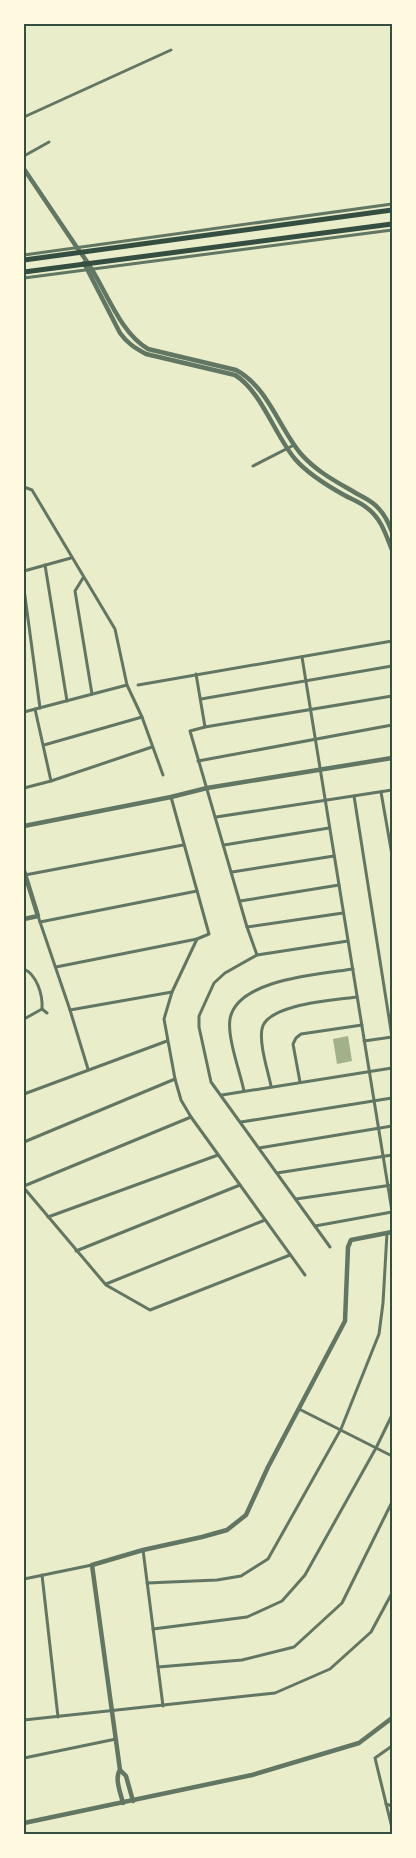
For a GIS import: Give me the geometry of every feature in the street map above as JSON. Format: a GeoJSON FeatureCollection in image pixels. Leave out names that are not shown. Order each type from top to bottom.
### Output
{"type":"FeatureCollection","features":[{"type":"Feature","properties":{"kind":"main road"},"geometry":{"type":"LineString","coordinates":[[24,260],[78,250],[234,232],[392,210]]}},
{"type":"Feature","properties":{"kind":"main road"},"geometry":{"type":"LineString","coordinates":[[24,272],[88,266],[236,244],[392,224]]}},
{"type":"Feature","properties":{"kind":"main road"},"geometry":{"type":"LineString","coordinates":[[234,232],[236,244]]}},
{"type":"Feature","properties":{"kind":"street"},"geometry":{"type":"LineString","coordinates":[[24,117],[171,50]]}},
{"type":"Feature","properties":{"kind":"street"},"geometry":{"type":"LineString","coordinates":[[24,156],[49,142]]}},
{"type":"Feature","properties":{"kind":"street"},"geometry":{"type":"LineString","coordinates":[[24,169],[78,250],[125,328],[138,343],[148,349],[236,370],[245,375],[263,396],[301,454],[315,468],[378,507],[386,518],[392,532]]}},
{"type":"Feature","properties":{"kind":"street"},"geometry":{"type":"LineString","coordinates":[[24,255],[78,250],[392,204]]}},
{"type":"Feature","properties":{"kind":"street"},"geometry":{"type":"LineString","coordinates":[[24,278],[88,266],[392,230]]}},
{"type":"Feature","properties":{"kind":"street"},"geometry":{"type":"LineString","coordinates":[[88,266],[120,333],[134,348],[146,354],[235,375],[242,379],[257,399],[294,459],[310,474],[367,508],[380,523],[392,550]]}},
{"type":"Feature","properties":{"kind":"street"},"geometry":{"type":"LineString","coordinates":[[253,466],[294,444]]}},
{"type":"Feature","properties":{"kind":"street"},"geometry":{"type":"LineString","coordinates":[[24,487],[32,490],[115,629],[127,685],[142,717],[163,775]]}},
{"type":"Feature","properties":{"kind":"street"},"geometry":{"type":"LineString","coordinates":[[24,571],[71,558]]}},
{"type":"Feature","properties":{"kind":"street"},"geometry":{"type":"LineString","coordinates":[[45,565],[67,701]]}},
{"type":"Feature","properties":{"kind":"street"},"geometry":{"type":"LineString","coordinates":[[83,578],[75,592],[92,694]]}},
{"type":"Feature","properties":{"kind":"street"},"geometry":{"type":"LineString","coordinates":[[24,589],[40,708]]}},
{"type":"Feature","properties":{"kind":"street"},"geometry":{"type":"LineString","coordinates":[[138,685],[392,641]]}},
{"type":"Feature","properties":{"kind":"street"},"geometry":{"type":"LineString","coordinates":[[302,656],[383,1156],[390,1186],[392,1211],[315,1226]]}},
{"type":"Feature","properties":{"kind":"street"},"geometry":{"type":"LineString","coordinates":[[201,699],[392,666]]}},
{"type":"Feature","properties":{"kind":"street"},"geometry":{"type":"LineString","coordinates":[[196,674],[205,727]]}},
{"type":"Feature","properties":{"kind":"street"},"geometry":{"type":"LineString","coordinates":[[24,712],[127,685]]}},
{"type":"Feature","properties":{"kind":"street"},"geometry":{"type":"LineString","coordinates":[[257,955],[247,928],[216,817],[198,761],[190,733],[191,730],[392,696]]}},
{"type":"Feature","properties":{"kind":"street"},"geometry":{"type":"LineString","coordinates":[[35,709],[51,781]]}},
{"type":"Feature","properties":{"kind":"street"},"geometry":{"type":"LineString","coordinates":[[44,745],[142,717]]}},
{"type":"Feature","properties":{"kind":"street"},"geometry":{"type":"LineString","coordinates":[[198,761],[392,725]]}},
{"type":"Feature","properties":{"kind":"street"},"geometry":{"type":"LineString","coordinates":[[24,788],[152,748]]}},
{"type":"Feature","properties":{"kind":"street"},"geometry":{"type":"LineString","coordinates":[[24,826],[207,788],[392,758]]}},
{"type":"Feature","properties":{"kind":"street"},"geometry":{"type":"LineString","coordinates":[[216,817],[392,790]]}},
{"type":"Feature","properties":{"kind":"street"},"geometry":{"type":"LineString","coordinates":[[381,792],[392,855]]}},
{"type":"Feature","properties":{"kind":"street"},"geometry":{"type":"LineString","coordinates":[[354,796],[392,1037],[364,1041]]}},
{"type":"Feature","properties":{"kind":"street"},"geometry":{"type":"LineString","coordinates":[[56,967],[196,940],[209,934],[170,797]]}},
{"type":"Feature","properties":{"kind":"street"},"geometry":{"type":"LineString","coordinates":[[224,845],[330,828]]}},
{"type":"Feature","properties":{"kind":"street"},"geometry":{"type":"LineString","coordinates":[[88,1069],[24,873],[183,845]]}},
{"type":"Feature","properties":{"kind":"street"},"geometry":{"type":"LineString","coordinates":[[232,872],[334,856]]}},
{"type":"Feature","properties":{"kind":"street"},"geometry":{"type":"LineString","coordinates":[[240,901],[339,884]]}},
{"type":"Feature","properties":{"kind":"street"},"geometry":{"type":"LineString","coordinates":[[40,922],[197,891]]}},
{"type":"Feature","properties":{"kind":"street"},"geometry":{"type":"LineString","coordinates":[[247,928],[343,913]]}},
{"type":"Feature","properties":{"kind":"street"},"geometry":{"type":"LineString","coordinates":[[24,919],[38,916]]}},
{"type":"Feature","properties":{"kind":"street"},"geometry":{"type":"LineString","coordinates":[[196,940],[172,992],[164,1019],[167,1041],[181,1100],[218,1155],[305,1274]]}},
{"type":"Feature","properties":{"kind":"street"},"geometry":{"type":"LineString","coordinates":[[330,1246],[211,1082],[199,1027],[199,1016],[214,982],[225,972],[257,955],[348,941]]}},
{"type":"Feature","properties":{"kind":"street"},"geometry":{"type":"LineString","coordinates":[[24,969],[29,971],[41,992],[42,1009]]}},
{"type":"Feature","properties":{"kind":"street"},"geometry":{"type":"LineString","coordinates":[[244,1091],[230,1029],[230,1017],[241,999],[281,980],[353,969]]}},
{"type":"Feature","properties":{"kind":"street"},"geometry":{"type":"LineString","coordinates":[[70,1010],[172,992]]}},
{"type":"Feature","properties":{"kind":"street"},"geometry":{"type":"LineString","coordinates":[[272,1086],[261,1029],[265,1020],[276,1012],[290,1008],[357,997]]}},
{"type":"Feature","properties":{"kind":"street"},"geometry":{"type":"LineString","coordinates":[[42,1009],[48,1013]]}},
{"type":"Feature","properties":{"kind":"street"},"geometry":{"type":"LineString","coordinates":[[24,1019],[42,1009]]}},
{"type":"Feature","properties":{"kind":"street"},"geometry":{"type":"LineString","coordinates":[[300,1082],[293,1044],[296,1038],[301,1034],[362,1025]]}},
{"type":"Feature","properties":{"kind":"street"},"geometry":{"type":"LineString","coordinates":[[24,1094],[167,1041]]}},
{"type":"Feature","properties":{"kind":"street"},"geometry":{"type":"LineString","coordinates":[[222,1095],[392,1068]]}},
{"type":"Feature","properties":{"kind":"street"},"geometry":{"type":"LineString","coordinates":[[24,1142],[175,1079]]}},
{"type":"Feature","properties":{"kind":"street"},"geometry":{"type":"LineString","coordinates":[[241,1122],[392,1098]]}},
{"type":"Feature","properties":{"kind":"street"},"geometry":{"type":"LineString","coordinates":[[191,1117],[24,1187],[76,1251],[106,1284],[150,1310],[290,1255]]}},
{"type":"Feature","properties":{"kind":"street"},"geometry":{"type":"LineString","coordinates":[[259,1148],[392,1126]]}},
{"type":"Feature","properties":{"kind":"street"},"geometry":{"type":"LineString","coordinates":[[48,1217],[218,1155]]}},
{"type":"Feature","properties":{"kind":"street"},"geometry":{"type":"LineString","coordinates":[[277,1173],[392,1155]]}},
{"type":"Feature","properties":{"kind":"street"},"geometry":{"type":"LineString","coordinates":[[76,1251],[240,1185]]}},
{"type":"Feature","properties":{"kind":"street"},"geometry":{"type":"LineString","coordinates":[[296,1199],[390,1186]]}},
{"type":"Feature","properties":{"kind":"street"},"geometry":{"type":"LineString","coordinates":[[106,1284],[265,1220]]}},
{"type":"Feature","properties":{"kind":"street"},"geometry":{"type":"LineString","coordinates":[[24,1579],[92,1565],[143,1550],[228,1530],[246,1515],[268,1467],[345,1321],[348,1247],[351,1240],[390,1232],[379,1334],[341,1429],[268,1560],[241,1576],[217,1580],[147,1583]]}},
{"type":"Feature","properties":{"kind":"street"},"geometry":{"type":"LineString","coordinates":[[299,1409],[392,1456]]}},
{"type":"Feature","properties":{"kind":"street"},"geometry":{"type":"LineString","coordinates":[[153,1629],[247,1617],[282,1601],[305,1575],[392,1416]]}},
{"type":"Feature","properties":{"kind":"street"},"geometry":{"type":"LineString","coordinates":[[158,1667],[242,1660],[294,1647],[342,1603],[392,1502]]}},
{"type":"Feature","properties":{"kind":"street"},"geometry":{"type":"LineString","coordinates":[[143,1550],[162,1706]]}},
{"type":"Feature","properties":{"kind":"street"},"geometry":{"type":"LineString","coordinates":[[92,1565],[120,1770],[117,1778],[123,1803]]}},
{"type":"Feature","properties":{"kind":"street"},"geometry":{"type":"LineString","coordinates":[[42,1575],[58,1717]]}},
{"type":"Feature","properties":{"kind":"street"},"geometry":{"type":"LineString","coordinates":[[24,1720],[275,1693],[330,1669],[371,1632],[392,1593]]}},
{"type":"Feature","properties":{"kind":"street"},"geometry":{"type":"LineString","coordinates":[[24,1823],[252,1775],[359,1743],[392,1718]]}},
{"type":"Feature","properties":{"kind":"street"},"geometry":{"type":"LineString","coordinates":[[24,1758],[116,1739]]}},
{"type":"Feature","properties":{"kind":"street"},"geometry":{"type":"LineString","coordinates":[[392,1746],[375,1758],[392,1828]]}},
{"type":"Feature","properties":{"kind":"street"},"geometry":{"type":"LineString","coordinates":[[120,1770],[126,1776],[133,1801]]}},
{"type":"Feature","properties":{"kind":"street"},"geometry":{"type":"LineString","coordinates":[[386,1804],[392,1806]]}},
{"type":"Feature","properties":{"kind":"shaded area"},"geometry":{"type":"Polygon","coordinates":[[[348,1036],[352,1061],[337,1064],[333,1039],[348,1036]]]}}]}
